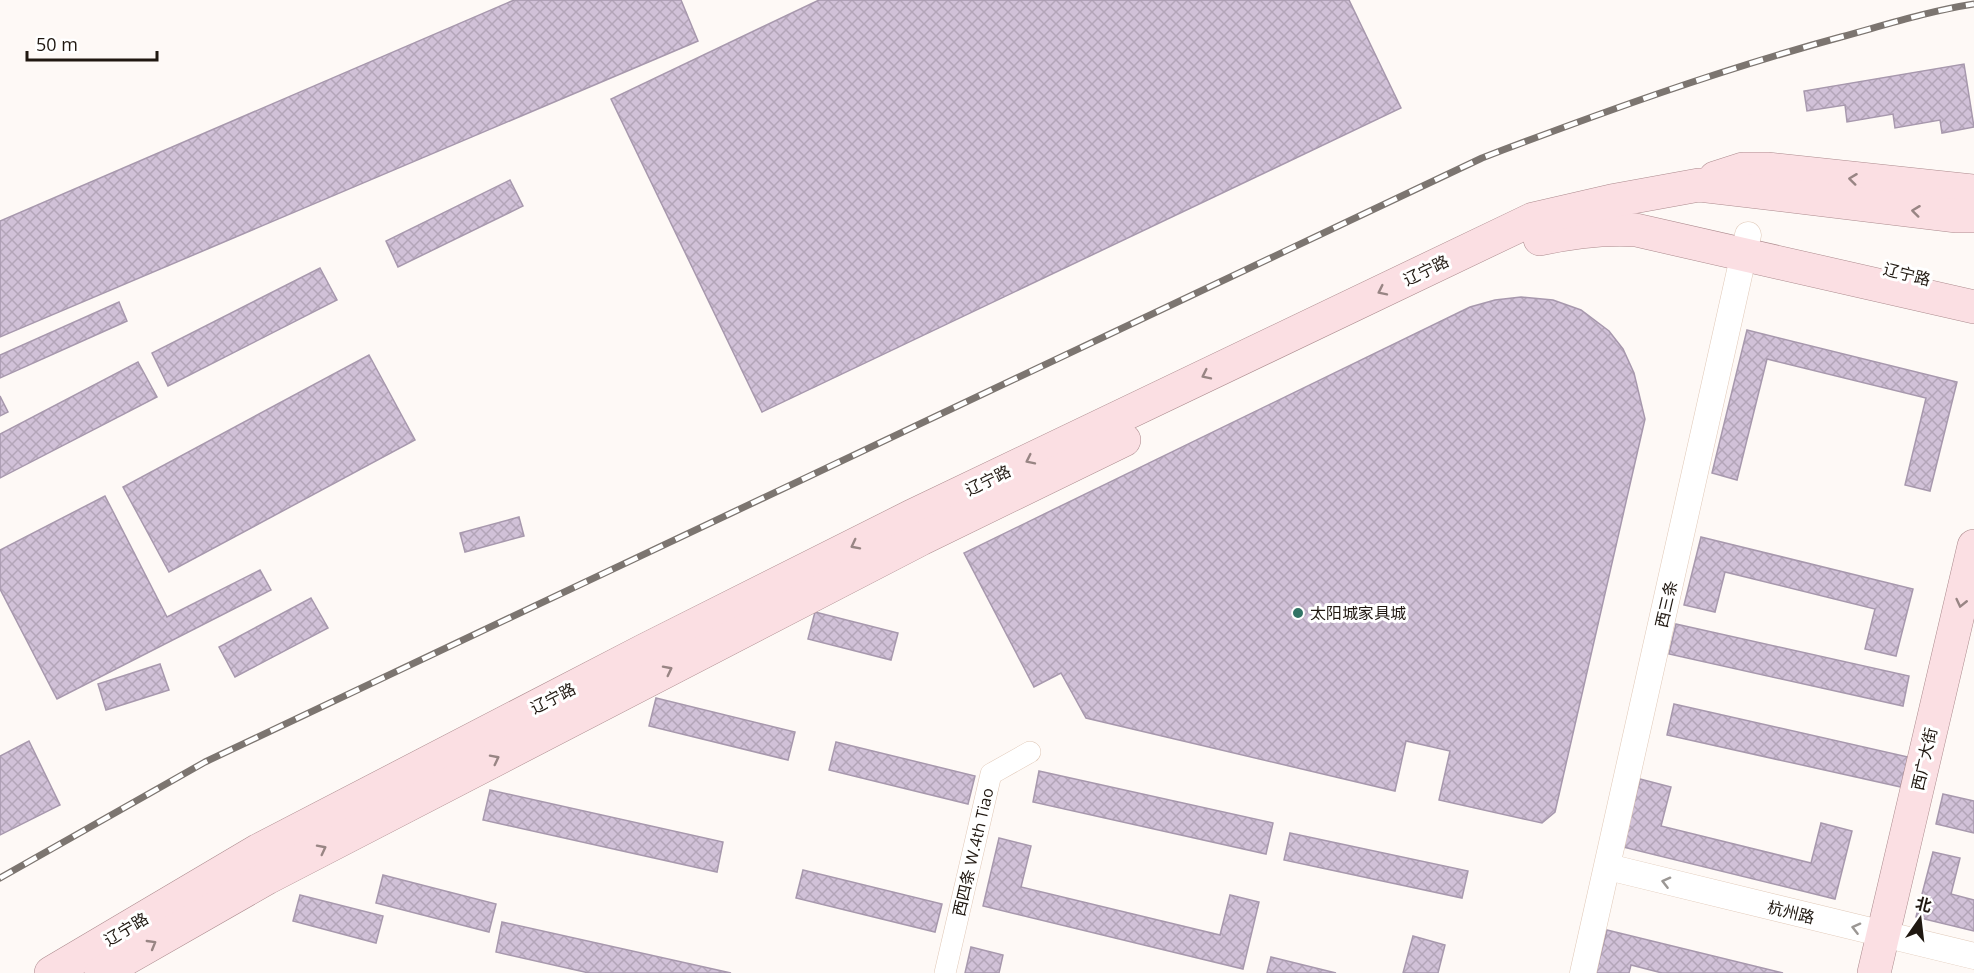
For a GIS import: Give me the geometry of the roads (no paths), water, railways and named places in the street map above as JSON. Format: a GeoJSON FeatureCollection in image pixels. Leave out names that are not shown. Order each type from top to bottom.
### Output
{"type":"FeatureCollection","features":[{"type":"Feature","properties":{"kind":"main road"},"geometry":{"type":"LineString","coordinates":[[1611,201],[1699,185],[1736,170],[1767,169],[1974,191]]}},
{"type":"Feature","properties":{"kind":"main road"},"geometry":{"type":"LineString","coordinates":[[1699,185],[1957,216],[1974,216]]}},
{"type":"Feature","properties":{"kind":"main road","name":"辽宁路"},"geometry":{"type":"LineString","coordinates":[[51,973],[259,850],[645,650],[912,516],[1533,219],[1611,201],[1746,245],[1974,307]]}},
{"type":"Feature","properties":{"kind":"main road","name":"辽宁路"},"geometry":{"type":"LineString","coordinates":[[101,973],[267,878],[921,538],[1540,239],[1570,232],[1609,228],[1636,230],[1746,245],[1974,291]]}},
{"type":"Feature","properties":{"kind":"main road","name":"西广大街"},"geometry":{"type":"LineString","coordinates":[[1874,973],[1891,937],[1974,546]]}},
{"type":"Feature","properties":{"kind":"main road"},"geometry":{"type":"LineString","coordinates":[[1892,973],[1891,937],[1974,629]]}},
{"type":"Feature","properties":{"kind":"street","name":"西三条"},"geometry":{"type":"LineString","coordinates":[[1583,973],[1746,245]]}},
{"type":"Feature","properties":{"kind":"street","name":"西四条 W.4th Tiao"},"geometry":{"type":"LineString","coordinates":[[945,973],[991,774],[1030,752]]}},
{"type":"Feature","properties":{"kind":"street","name":"杭州路"},"geometry":{"type":"LineString","coordinates":[[1608,867],[1974,956]]}},
{"type":"Feature","properties":{"kind":"railway"},"geometry":{"type":"LineString","coordinates":[[0,878],[205,762],[1482,158],[1705,78],[1907,19],[1974,4]]}},
{"type":"Feature","properties":{"kind":"place","name":"太阳城家具城"},"geometry":{"type":"Point","coordinates":[1298,613]}}]}
